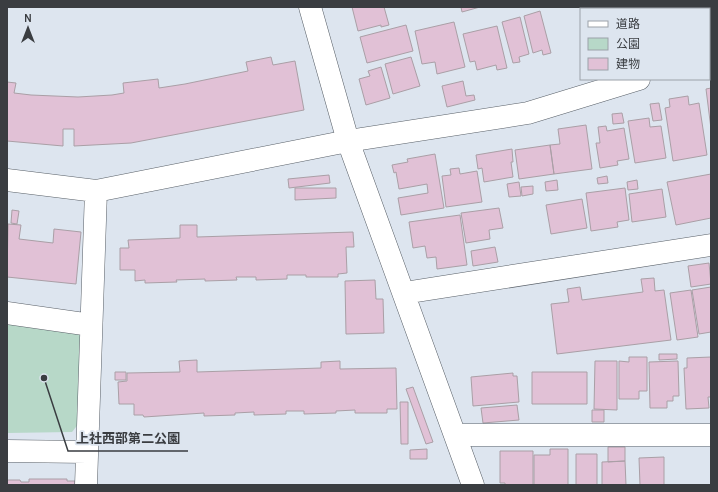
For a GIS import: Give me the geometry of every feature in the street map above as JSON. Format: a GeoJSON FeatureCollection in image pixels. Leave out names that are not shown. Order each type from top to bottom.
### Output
{"type":"FeatureCollection","features":[{"type":"Feature","properties":{"kind":"street"},"geometry":{"type":"LineString","coordinates":[[310,7],[348,141],[473,485]]}},
{"type":"Feature","properties":{"kind":"street"},"geometry":{"type":"LineString","coordinates":[[7,180],[96,191],[348,141],[528,113],[636,80]]}},
{"type":"Feature","properties":{"kind":"street"},"geometry":{"type":"LineString","coordinates":[[86,485],[96,191]]}},
{"type":"Feature","properties":{"kind":"street"},"geometry":{"type":"LineString","coordinates":[[404,293],[711,245]]}},
{"type":"Feature","properties":{"kind":"street"},"geometry":{"type":"LineString","coordinates":[[7,313],[91,325]]}},
{"type":"Feature","properties":{"kind":"street"},"geometry":{"type":"LineString","coordinates":[[455,435],[711,435]]}},
{"type":"Feature","properties":{"kind":"street"},"geometry":{"type":"LineString","coordinates":[[7,451],[87,452]]}},
{"type":"Feature","properties":{"kind":"green space"},"geometry":{"type":"Polygon","coordinates":[[[7,318],[83,334],[80,422],[72,432],[7,433],[7,318]]]}},
{"type":"Feature","properties":{"kind":"building"},"geometry":{"type":"Polygon","coordinates":[[[352,7],[384,7],[389,25],[381,27],[381,25],[358,31],[352,7]]]}},
{"type":"Feature","properties":{"kind":"building"},"geometry":{"type":"Polygon","coordinates":[[[461,7],[480,7],[462,12],[461,7]]]}},
{"type":"Feature","properties":{"kind":"building"},"geometry":{"type":"Polygon","coordinates":[[[660,7],[686,7],[686,8],[658,8],[660,7]]]}},
{"type":"Feature","properties":{"kind":"building"},"geometry":{"type":"Polygon","coordinates":[[[711,7],[711,27],[710,8],[694,8],[711,7]]]}},
{"type":"Feature","properties":{"kind":"building"},"geometry":{"type":"Polygon","coordinates":[[[540,11],[551,53],[543,55],[542,50],[533,53],[524,16],[540,11]]]}},
{"type":"Feature","properties":{"kind":"building"},"geometry":{"type":"Polygon","coordinates":[[[520,17],[529,54],[519,57],[520,62],[513,63],[502,22],[520,17]]]}},
{"type":"Feature","properties":{"kind":"building"},"geometry":{"type":"Polygon","coordinates":[[[454,22],[465,67],[437,74],[435,62],[422,64],[415,31],[454,22]]]}},
{"type":"Feature","properties":{"kind":"building"},"geometry":{"type":"Polygon","coordinates":[[[406,25],[413,51],[367,63],[360,37],[406,25]]]}},
{"type":"Feature","properties":{"kind":"building"},"geometry":{"type":"Polygon","coordinates":[[[497,26],[507,68],[497,70],[496,65],[477,70],[475,61],[470,62],[463,34],[497,26]]]}},
{"type":"Feature","properties":{"kind":"building"},"geometry":{"type":"Polygon","coordinates":[[[271,57],[273,65],[295,61],[304,110],[131,143],[74,146],[74,129],[63,129],[63,146],[7,141],[7,82],[16,83],[14,93],[78,97],[112,95],[124,93],[123,83],[158,79],[159,88],[185,84],[248,71],[246,62],[271,57]]]}},
{"type":"Feature","properties":{"kind":"building"},"geometry":{"type":"Polygon","coordinates":[[[411,57],[420,86],[393,94],[385,64],[411,57]]]}},
{"type":"Feature","properties":{"kind":"building"},"geometry":{"type":"Polygon","coordinates":[[[381,67],[390,98],[366,105],[359,79],[370,76],[368,71],[381,67]]]}},
{"type":"Feature","properties":{"kind":"building"},"geometry":{"type":"Polygon","coordinates":[[[463,81],[466,96],[474,95],[475,100],[447,107],[442,86],[463,81]]]}},
{"type":"Feature","properties":{"kind":"building"},"geometry":{"type":"Polygon","coordinates":[[[711,88],[711,129],[706,89],[711,88]]]}},
{"type":"Feature","properties":{"kind":"building"},"geometry":{"type":"Polygon","coordinates":[[[688,96],[689,105],[699,103],[707,155],[673,161],[665,108],[670,107],[669,99],[688,96]]]}},
{"type":"Feature","properties":{"kind":"building"},"geometry":{"type":"Polygon","coordinates":[[[659,103],[662,120],[653,121],[650,104],[659,103]]]}},
{"type":"Feature","properties":{"kind":"building"},"geometry":{"type":"Polygon","coordinates":[[[622,113],[624,123],[613,124],[612,114],[622,113]]]}},
{"type":"Feature","properties":{"kind":"building"},"geometry":{"type":"Polygon","coordinates":[[[649,118],[650,127],[661,126],[666,158],[635,163],[628,121],[649,118]]]}},
{"type":"Feature","properties":{"kind":"building"},"geometry":{"type":"Polygon","coordinates":[[[586,125],[592,169],[554,174],[550,145],[560,144],[558,129],[586,125]]]}},
{"type":"Feature","properties":{"kind":"building"},"geometry":{"type":"Polygon","coordinates":[[[606,126],[607,131],[624,128],[629,159],[617,161],[618,165],[600,168],[596,143],[600,143],[598,127],[606,126]]]}},
{"type":"Feature","properties":{"kind":"building"},"geometry":{"type":"Polygon","coordinates":[[[550,145],[554,174],[519,179],[515,150],[550,145]]]}},
{"type":"Feature","properties":{"kind":"building"},"geometry":{"type":"Polygon","coordinates":[[[512,149],[513,162],[511,162],[513,177],[484,182],[482,168],[478,169],[476,155],[512,149]]]}},
{"type":"Feature","properties":{"kind":"building"},"geometry":{"type":"Polygon","coordinates":[[[435,154],[444,208],[401,215],[398,198],[428,193],[427,184],[399,189],[396,172],[394,173],[392,165],[408,162],[407,159],[435,154]]]}},
{"type":"Feature","properties":{"kind":"building"},"geometry":{"type":"Polygon","coordinates":[[[459,168],[460,174],[477,171],[482,202],[446,207],[442,176],[451,175],[450,169],[459,168]]]}},
{"type":"Feature","properties":{"kind":"building"},"geometry":{"type":"Polygon","coordinates":[[[711,174],[711,218],[676,225],[667,182],[711,174]]]}},
{"type":"Feature","properties":{"kind":"building"},"geometry":{"type":"Polygon","coordinates":[[[329,175],[330,183],[289,188],[288,179],[329,175]]]}},
{"type":"Feature","properties":{"kind":"building"},"geometry":{"type":"Polygon","coordinates":[[[607,176],[608,183],[598,184],[597,178],[607,176]]]}},
{"type":"Feature","properties":{"kind":"building"},"geometry":{"type":"Polygon","coordinates":[[[557,180],[558,190],[546,191],[545,182],[557,180]]]}},
{"type":"Feature","properties":{"kind":"building"},"geometry":{"type":"Polygon","coordinates":[[[637,180],[638,189],[628,190],[627,182],[637,180]]]}},
{"type":"Feature","properties":{"kind":"building"},"geometry":{"type":"Polygon","coordinates":[[[519,182],[521,196],[509,197],[507,184],[519,182]]]}},
{"type":"Feature","properties":{"kind":"building"},"geometry":{"type":"Polygon","coordinates":[[[533,186],[533,194],[522,196],[521,187],[533,186]]]}},
{"type":"Feature","properties":{"kind":"building"},"geometry":{"type":"Polygon","coordinates":[[[295,188],[336,188],[336,198],[295,200],[295,188]]]}},
{"type":"Feature","properties":{"kind":"building"},"geometry":{"type":"Polygon","coordinates":[[[625,188],[629,220],[617,222],[618,227],[591,231],[586,193],[625,188]]]}},
{"type":"Feature","properties":{"kind":"building"},"geometry":{"type":"Polygon","coordinates":[[[662,189],[666,217],[632,222],[629,194],[662,189]]]}},
{"type":"Feature","properties":{"kind":"building"},"geometry":{"type":"Polygon","coordinates":[[[582,199],[587,228],[551,234],[546,205],[582,199]]]}},
{"type":"Feature","properties":{"kind":"building"},"geometry":{"type":"Polygon","coordinates":[[[499,208],[503,228],[489,230],[490,239],[466,243],[461,213],[499,208]]]}},
{"type":"Feature","properties":{"kind":"building"},"geometry":{"type":"Polygon","coordinates":[[[12,210],[19,211],[17,224],[11,223],[12,210]]]}},
{"type":"Feature","properties":{"kind":"building"},"geometry":{"type":"Polygon","coordinates":[[[460,215],[467,265],[437,269],[436,257],[427,258],[425,246],[413,248],[409,222],[460,215]]]}},
{"type":"Feature","properties":{"kind":"building"},"geometry":{"type":"Polygon","coordinates":[[[8,224],[21,225],[19,239],[53,243],[54,229],[81,232],[76,284],[7,277],[8,224]]]}},
{"type":"Feature","properties":{"kind":"building"},"geometry":{"type":"Polygon","coordinates":[[[180,225],[197,225],[197,237],[353,232],[354,247],[346,247],[347,273],[338,274],[338,277],[306,277],[306,275],[287,275],[287,279],[256,280],[256,277],[236,277],[237,280],[205,281],[205,279],[145,283],[145,280],[135,281],[135,270],[120,270],[120,248],[129,248],[128,240],[180,238],[180,225]]]}},
{"type":"Feature","properties":{"kind":"building"},"geometry":{"type":"Polygon","coordinates":[[[495,247],[498,262],[473,266],[471,251],[495,247]]]}},
{"type":"Feature","properties":{"kind":"building"},"geometry":{"type":"Polygon","coordinates":[[[709,263],[711,284],[691,287],[688,266],[709,263]]]}},
{"type":"Feature","properties":{"kind":"building"},"geometry":{"type":"Polygon","coordinates":[[[654,278],[655,291],[664,290],[671,340],[557,354],[551,304],[569,302],[567,289],[580,287],[582,300],[643,292],[641,279],[654,278]]]}},
{"type":"Feature","properties":{"kind":"building"},"geometry":{"type":"Polygon","coordinates":[[[375,280],[376,299],[383,299],[384,333],[346,334],[345,281],[375,280]]]}},
{"type":"Feature","properties":{"kind":"building"},"geometry":{"type":"Polygon","coordinates":[[[711,287],[711,332],[699,334],[692,290],[711,287]]]}},
{"type":"Feature","properties":{"kind":"building"},"geometry":{"type":"Polygon","coordinates":[[[691,290],[698,337],[677,340],[670,293],[691,290]]]}},
{"type":"Feature","properties":{"kind":"building"},"geometry":{"type":"Polygon","coordinates":[[[659,354],[677,354],[677,359],[659,360],[659,354]]]}},
{"type":"Feature","properties":{"kind":"building"},"geometry":{"type":"Polygon","coordinates":[[[629,357],[647,357],[647,391],[639,391],[639,399],[619,399],[619,361],[629,362],[629,357]]]}},
{"type":"Feature","properties":{"kind":"building"},"geometry":{"type":"Polygon","coordinates":[[[711,357],[711,397],[708,397],[709,408],[686,409],[684,368],[687,368],[687,358],[711,357]]]}},
{"type":"Feature","properties":{"kind":"building"},"geometry":{"type":"Polygon","coordinates":[[[197,360],[197,372],[321,368],[321,362],[340,361],[340,369],[396,368],[397,409],[387,409],[387,413],[355,413],[355,410],[336,411],[336,413],[304,414],[304,411],[286,411],[286,414],[254,415],[254,412],[235,413],[235,415],[204,416],[204,413],[144,417],[143,415],[134,415],[134,404],[119,404],[118,382],[127,381],[127,373],[180,372],[179,361],[197,360]]]}},
{"type":"Feature","properties":{"kind":"building"},"geometry":{"type":"Polygon","coordinates":[[[595,361],[617,361],[617,410],[594,409],[595,361]]]}},
{"type":"Feature","properties":{"kind":"building"},"geometry":{"type":"Polygon","coordinates":[[[678,361],[679,396],[673,396],[673,401],[667,401],[667,408],[650,408],[649,362],[678,361]]]}},
{"type":"Feature","properties":{"kind":"building"},"geometry":{"type":"Polygon","coordinates":[[[115,372],[126,372],[126,380],[115,380],[115,372]]]}},
{"type":"Feature","properties":{"kind":"building"},"geometry":{"type":"Polygon","coordinates":[[[532,372],[587,372],[587,404],[532,404],[532,372]]]}},
{"type":"Feature","properties":{"kind":"building"},"geometry":{"type":"Polygon","coordinates":[[[513,373],[513,376],[517,376],[519,402],[473,406],[471,377],[513,373]]]}},
{"type":"Feature","properties":{"kind":"building"},"geometry":{"type":"Polygon","coordinates":[[[413,387],[433,442],[426,444],[406,389],[413,387]]]}},
{"type":"Feature","properties":{"kind":"building"},"geometry":{"type":"Polygon","coordinates":[[[400,402],[408,402],[408,444],[401,444],[400,402]]]}},
{"type":"Feature","properties":{"kind":"building"},"geometry":{"type":"Polygon","coordinates":[[[517,405],[519,420],[483,423],[481,408],[517,405]]]}},
{"type":"Feature","properties":{"kind":"building"},"geometry":{"type":"Polygon","coordinates":[[[592,410],[604,410],[604,422],[592,422],[592,410]]]}},
{"type":"Feature","properties":{"kind":"building"},"geometry":{"type":"Polygon","coordinates":[[[608,447],[625,447],[625,461],[608,462],[608,447]]]}},
{"type":"Feature","properties":{"kind":"building"},"geometry":{"type":"Polygon","coordinates":[[[427,449],[427,459],[410,459],[410,450],[427,449]]]}},
{"type":"Feature","properties":{"kind":"building"},"geometry":{"type":"Polygon","coordinates":[[[550,449],[568,449],[568,485],[534,485],[534,455],[550,455],[550,449]]]}},
{"type":"Feature","properties":{"kind":"building"},"geometry":{"type":"Polygon","coordinates":[[[500,451],[533,451],[533,485],[505,485],[505,483],[500,483],[500,451]]]}},
{"type":"Feature","properties":{"kind":"building"},"geometry":{"type":"Polygon","coordinates":[[[576,454],[597,454],[597,485],[576,485],[576,454]]]}},
{"type":"Feature","properties":{"kind":"building"},"geometry":{"type":"Polygon","coordinates":[[[664,457],[664,485],[640,485],[639,458],[664,457]]]}},
{"type":"Feature","properties":{"kind":"building"},"geometry":{"type":"Polygon","coordinates":[[[625,461],[626,485],[602,485],[602,462],[625,461]]]}},
{"type":"Feature","properties":{"kind":"building"},"geometry":{"type":"Polygon","coordinates":[[[29,479],[67,479],[67,481],[75,481],[75,485],[7,485],[7,480],[29,482],[29,479]]]}},
{"type":"Feature","properties":{"kind":"place","name":"上社西部第二公園"},"geometry":{"type":"Point","coordinates":[44,378]}}]}
